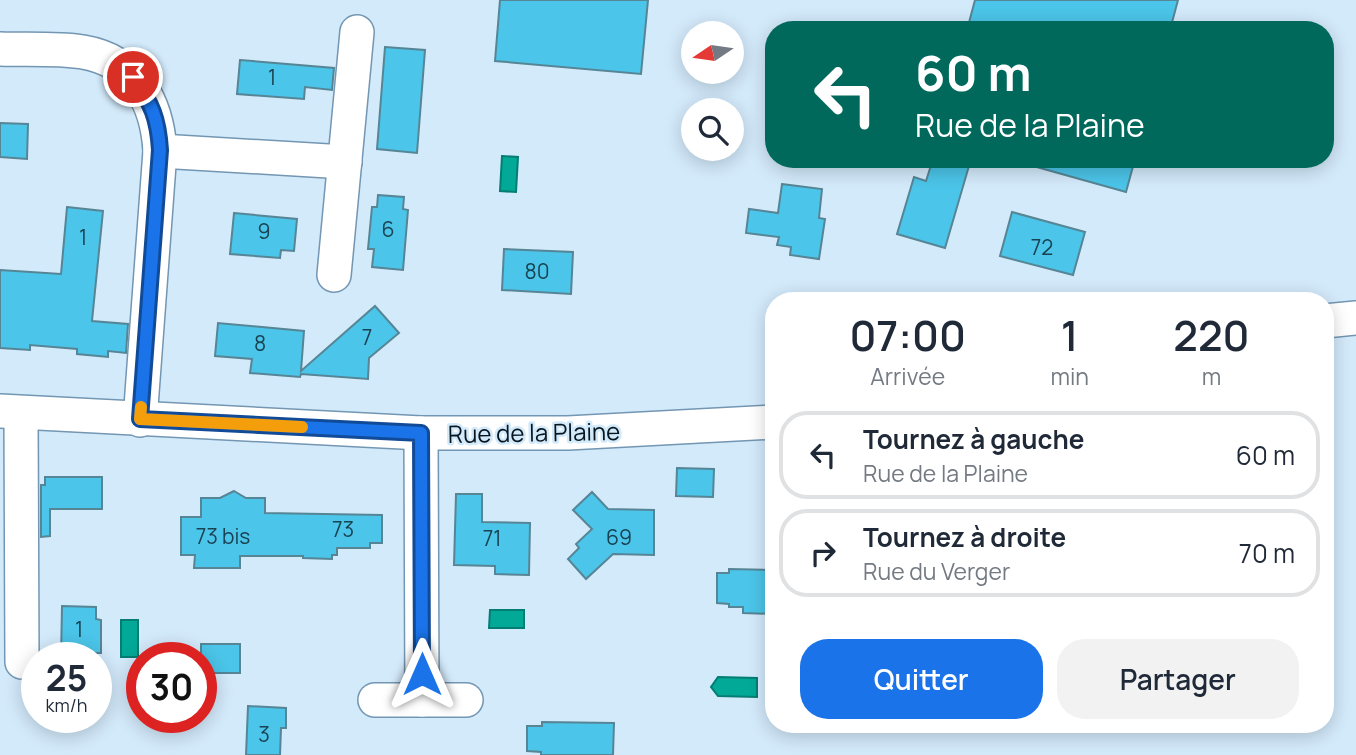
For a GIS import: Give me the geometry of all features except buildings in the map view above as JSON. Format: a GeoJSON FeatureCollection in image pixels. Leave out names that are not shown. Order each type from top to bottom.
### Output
{"type":"FeatureCollection","features":[{"type":"Feature","properties":{"kind":"street"},"geometry":{"type":"LineString","coordinates":[[334,275],[358,32]]}},
{"type":"Feature","properties":{"kind":"street"},"geometry":{"type":"LineString","coordinates":[[0,49],[83,52],[110,61],[133,77],[151,103],[159,125],[160,150],[140,419]]}},
{"type":"Feature","properties":{"kind":"street"},"geometry":{"type":"LineString","coordinates":[[160,150],[345,162]]}},
{"type":"Feature","properties":{"kind":"street"},"geometry":{"type":"LineString","coordinates":[[1334,320],[1356,318]]}},
{"type":"Feature","properties":{"kind":"street"},"geometry":{"type":"LineString","coordinates":[[10,412],[21,642]]}},
{"type":"Feature","properties":{"kind":"street","name":"Rue de la Plaine"},"geometry":{"type":"LineString","coordinates":[[10,412],[421,433],[568,433],[765,422]]}},
{"type":"Feature","properties":{"kind":"street"},"geometry":{"type":"LineString","coordinates":[[421,433],[422,700]]}},
{"type":"Feature","properties":{"kind":"street"},"geometry":{"type":"LineString","coordinates":[[375,700],[466,700]]}},
{"type":"Feature","properties":{"kind":"shaded area"},"geometry":{"type":"Polygon","coordinates":[[[502,156],[518,157],[516,192],[500,191],[502,156]]]}},
{"type":"Feature","properties":{"kind":"shaded area"},"geometry":{"type":"Polygon","coordinates":[[[490,610],[524,610],[524,628],[489,628],[490,610]]]}},
{"type":"Feature","properties":{"kind":"shaded area"},"geometry":{"type":"Polygon","coordinates":[[[121,620],[138,620],[138,642],[126,642],[126,657],[121,657],[121,620]]]}},
{"type":"Feature","properties":{"kind":"shaded area"},"geometry":{"type":"Polygon","coordinates":[[[718,677],[757,678],[757,697],[718,696],[711,687],[718,677]]]}},
{"type":"Feature","properties":{"kind":"slow traffic"},"geometry":{"type":"LineString","coordinates":[[141,407],[140,419],[302,427]]}},
{"type":"Feature","properties":{"kind":"route"},"geometry":{"type":"LineString","coordinates":[[133,77],[151,103],[159,125],[160,150],[140,419],[421,433],[422,674]]}}]}
